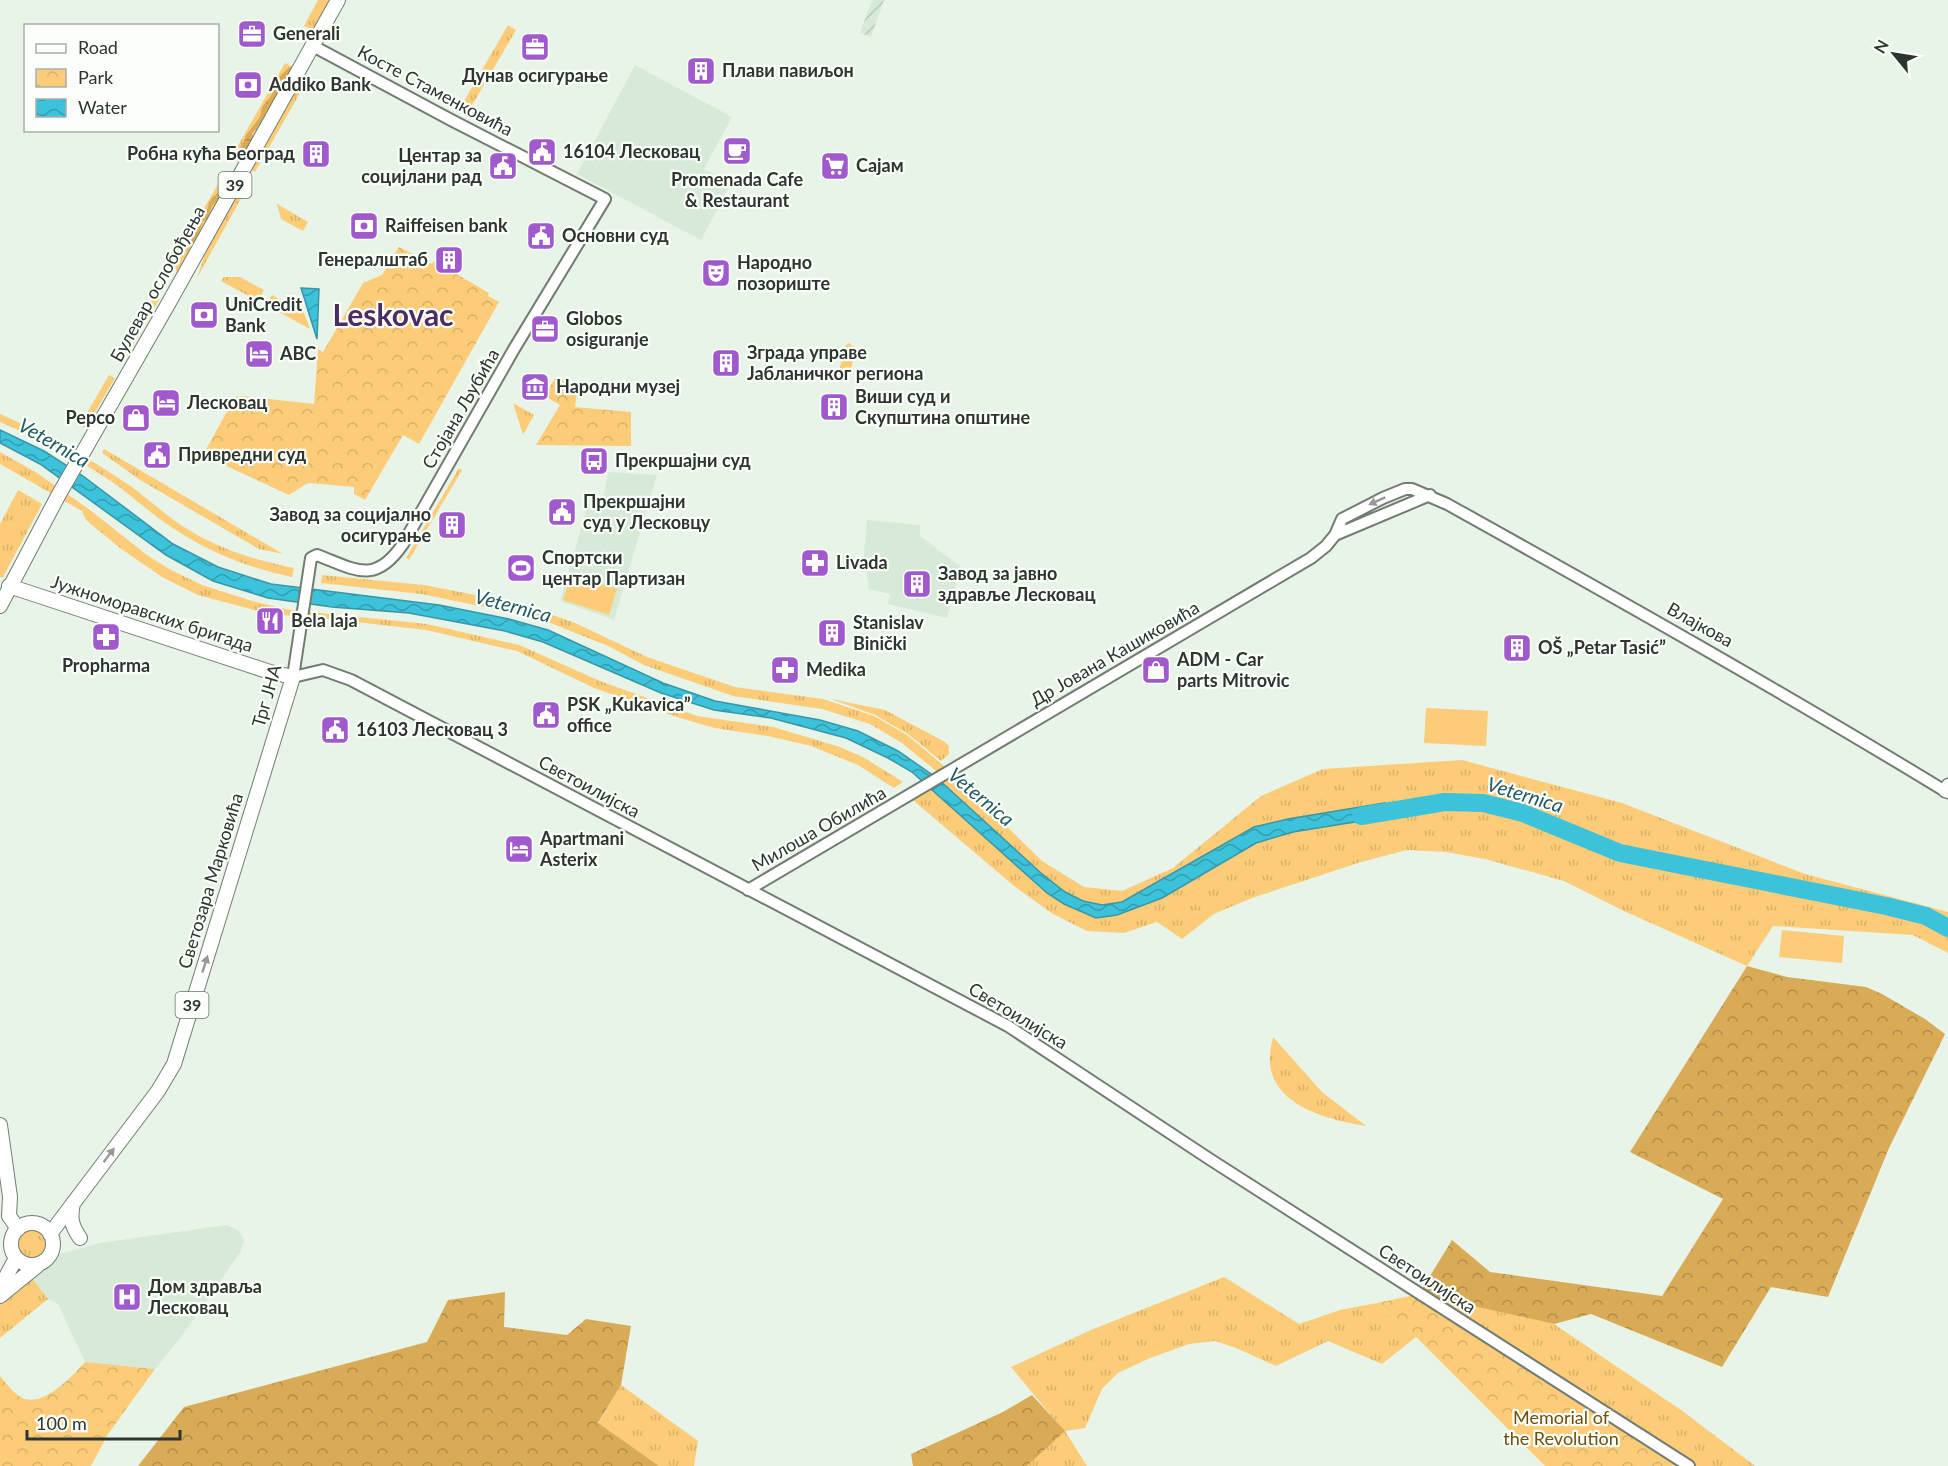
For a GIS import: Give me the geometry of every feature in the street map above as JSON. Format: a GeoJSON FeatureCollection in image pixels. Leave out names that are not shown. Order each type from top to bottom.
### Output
{"type":"FeatureCollection","features":[{"type":"Feature","properties":{"kind":"main road","name":"Булевар ослобођења"},"geometry":{"type":"LineString","coordinates":[[5,585],[82,455],[338,0]]}},
{"type":"Feature","properties":{"kind":"main road","name":"39"},"geometry":{"type":"LineString","coordinates":[[0,606],[5,585]]}},
{"type":"Feature","properties":{"kind":"main road","name":"Јужноморавских бригада"},"geometry":{"type":"LineString","coordinates":[[5,585],[270,672],[293,677]]}},
{"type":"Feature","properties":{"kind":"main road","name":"Трг ЈНА"},"geometry":{"type":"LineString","coordinates":[[260,784],[293,677]]}},
{"type":"Feature","properties":{"kind":"main road","name":"Светозара Марковића"},"geometry":{"type":"LineString","coordinates":[[50,1234],[158,1091],[174,1064],[260,784]]}},
{"type":"Feature","properties":{"kind":"main road"},"geometry":{"type":"LineString","coordinates":[[0,1125],[10,1197],[9,1216],[18,1229]]}},
{"type":"Feature","properties":{"kind":"main road"},"geometry":{"type":"LineString","coordinates":[[74,1201],[70,1217],[72,1227],[80,1238]]}},
{"type":"Feature","properties":{"kind":"main road"},"geometry":{"type":"LineString","coordinates":[[0,1296],[49,1257],[52,1251],[50,1234],[41,1225],[23,1225],[12,1238],[11,1244],[16,1258],[26,1264],[38,1265]]}},
{"type":"Feature","properties":{"kind":"main road"},"geometry":{"type":"LineString","coordinates":[[0,1288],[16,1258]]}},
{"type":"Feature","properties":{"kind":"street","name":"Косте Стаменковића"},"geometry":{"type":"LineString","coordinates":[[313,46],[454,122],[605,199]]}},
{"type":"Feature","properties":{"kind":"street","name":"Стојана Љубића"},"geometry":{"type":"LineString","coordinates":[[311,558],[317,555],[361,570],[377,570],[390,562],[403,544],[514,349],[605,199]]}},
{"type":"Feature","properties":{"kind":"street"},"geometry":{"type":"LineString","coordinates":[[1335,535],[1342,519],[1383,498],[1408,489],[1419,490],[1430,495]]}},
{"type":"Feature","properties":{"kind":"street"},"geometry":{"type":"LineString","coordinates":[[1335,535],[1430,495]]}},
{"type":"Feature","properties":{"kind":"street","name":"Влајкова"},"geometry":{"type":"LineString","coordinates":[[1430,495],[1765,682],[1947,789]]}},
{"type":"Feature","properties":{"kind":"street","name":"Др Јована Кашиковића"},"geometry":{"type":"LineString","coordinates":[[907,795],[1302,564],[1326,546],[1335,535]]}},
{"type":"Feature","properties":{"kind":"street","name":"Трг ЈНА"},"geometry":{"type":"LineString","coordinates":[[293,677],[311,558]]}},
{"type":"Feature","properties":{"kind":"street","name":"Светоилијска"},"geometry":{"type":"LineString","coordinates":[[293,677],[323,670],[351,680],[1008,1026],[1201,1154],[1689,1466]]}},
{"type":"Feature","properties":{"kind":"street","name":"Милоша Обилића"},"geometry":{"type":"LineString","coordinates":[[748,891],[782,868],[888,809],[907,795]]}},
{"type":"Feature","properties":{"kind":"shaded area"},"geometry":{"type":"Polygon","coordinates":[[[872,0],[884,0],[871,37],[860,33],[872,0]]]}},
{"type":"Feature","properties":{"kind":"shaded area"},"geometry":{"type":"Polygon","coordinates":[[[635,65],[732,117],[704,169],[731,183],[701,240],[577,174],[635,65]]]}},
{"type":"Feature","properties":{"kind":"shaded area"},"geometry":{"type":"Polygon","coordinates":[[[608,472],[657,475],[614,620],[560,601],[590,497],[603,501],[608,472]]]}},
{"type":"Feature","properties":{"kind":"shaded area"},"geometry":{"type":"Polygon","coordinates":[[[867,520],[920,525],[920,536],[961,567],[947,618],[888,604],[890,594],[869,589],[864,554],[867,520]]]}},
{"type":"Feature","properties":{"kind":"shaded area","name":"Дом здравља Лесковац"},"geometry":{"type":"Polygon","coordinates":[[[227,1225],[239,1231],[244,1240],[241,1251],[184,1333],[155,1369],[85,1362],[58,1304],[48,1299],[29,1274],[52,1256],[100,1243],[227,1225]]]}},
{"type":"Feature","properties":{"kind":"green space"},"geometry":{"type":"Polygon","coordinates":[[[318,0],[334,0],[315,32],[304,26],[318,0]]]}},
{"type":"Feature","properties":{"kind":"green space"},"geometry":{"type":"Polygon","coordinates":[[[508,25],[516,30],[471,107],[463,103],[508,25]]]}},
{"type":"Feature","properties":{"kind":"green space"},"geometry":{"type":"Polygon","coordinates":[[[285,63],[295,68],[241,164],[231,158],[285,63]]]}},
{"type":"Feature","properties":{"kind":"green space"},"geometry":{"type":"Polygon","coordinates":[[[289,67],[292,69],[283,80],[276,99],[266,112],[263,122],[252,133],[253,139],[241,158],[238,158],[238,151],[246,135],[260,117],[262,107],[271,96],[280,76],[289,67]]]}},
{"type":"Feature","properties":{"kind":"green space"},"geometry":{"type":"Polygon","coordinates":[[[305,75],[309,77],[255,172],[251,169],[305,75]]]}},
{"type":"Feature","properties":{"kind":"green space"},"geometry":{"type":"Polygon","coordinates":[[[225,172],[234,177],[177,278],[175,259],[225,172]]]}},
{"type":"Feature","properties":{"kind":"green space"},"geometry":{"type":"Polygon","coordinates":[[[227,176],[230,180],[212,206],[207,220],[203,221],[197,238],[191,242],[196,226],[205,215],[211,199],[218,193],[220,184],[227,176]]]}},
{"type":"Feature","properties":{"kind":"green space"},"geometry":{"type":"Polygon","coordinates":[[[244,184],[248,186],[197,278],[207,248],[244,184]]]}},
{"type":"Feature","properties":{"kind":"green space"},"geometry":{"type":"Polygon","coordinates":[[[277,204],[308,222],[303,231],[281,219],[277,204]]]}},
{"type":"Feature","properties":{"kind":"green space"},"geometry":{"type":"Polygon","coordinates":[[[399,247],[432,264],[434,261],[489,293],[488,296],[499,302],[419,444],[403,435],[365,500],[354,494],[354,487],[310,483],[289,495],[203,455],[235,397],[314,404],[318,349],[323,352],[363,283],[382,275],[399,247]]]}},
{"type":"Feature","properties":{"kind":"green space"},"geometry":{"type":"Polygon","coordinates":[[[224,277],[240,277],[264,290],[258,301],[221,281],[224,277]]]}},
{"type":"Feature","properties":{"kind":"green space"},"geometry":{"type":"Polygon","coordinates":[[[155,295],[160,298],[125,358],[121,356],[155,295]]]}},
{"type":"Feature","properties":{"kind":"green space"},"geometry":{"type":"Polygon","coordinates":[[[272,295],[304,313],[310,329],[266,305],[272,295]]]}},
{"type":"Feature","properties":{"kind":"green space"},"geometry":{"type":"Polygon","coordinates":[[[849,343],[856,349],[850,373],[839,371],[846,345],[849,343]]]}},
{"type":"Feature","properties":{"kind":"green space"},"geometry":{"type":"Polygon","coordinates":[[[109,375],[115,378],[86,428],[80,425],[109,375]]]}},
{"type":"Feature","properties":{"kind":"green space"},"geometry":{"type":"Polygon","coordinates":[[[555,378],[578,386],[575,407],[631,412],[631,446],[536,445],[560,405],[545,396],[555,378]]]}},
{"type":"Feature","properties":{"kind":"green space"},"geometry":{"type":"Polygon","coordinates":[[[513,403],[534,415],[523,435],[513,403]]]}},
{"type":"Feature","properties":{"kind":"green space"},"geometry":{"type":"Polygon","coordinates":[[[0,414],[101,467],[202,538],[247,556],[294,568],[292,577],[223,556],[192,540],[90,468],[0,422],[0,414]]]}},
{"type":"Feature","properties":{"kind":"green space"},"geometry":{"type":"Polygon","coordinates":[[[104,449],[283,554],[259,549],[140,480],[102,453],[104,449]]]}},
{"type":"Feature","properties":{"kind":"green space"},"geometry":{"type":"Polygon","coordinates":[[[0,452],[37,473],[90,510],[147,555],[202,585],[290,610],[427,624],[519,645],[600,681],[697,716],[773,727],[840,747],[863,757],[903,782],[894,788],[858,765],[811,746],[768,736],[715,728],[680,718],[594,688],[517,651],[426,630],[303,616],[273,615],[198,595],[162,577],[120,548],[86,520],[82,511],[0,464],[0,452]]]}},
{"type":"Feature","properties":{"kind":"green space"},"geometry":{"type":"Polygon","coordinates":[[[459,468],[462,470],[409,560],[406,558],[459,468]]]}},
{"type":"Feature","properties":{"kind":"green space"},"geometry":{"type":"Polygon","coordinates":[[[18,490],[42,504],[3,577],[0,577],[0,524],[18,490]]]}},
{"type":"Feature","properties":{"kind":"green space"},"geometry":{"type":"Polygon","coordinates":[[[571,574],[617,589],[609,615],[563,600],[571,574]]]}},
{"type":"Feature","properties":{"kind":"green space"},"geometry":{"type":"Polygon","coordinates":[[[322,575],[424,585],[522,604],[575,623],[647,657],[735,687],[823,699],[874,716],[907,735],[950,771],[1042,861],[1084,887],[1122,891],[1173,868],[1261,796],[1323,769],[1462,760],[1622,803],[1805,874],[1948,912],[1948,953],[1913,935],[1773,926],[1747,966],[1624,911],[1564,881],[1485,859],[1446,852],[1407,850],[1361,862],[1252,898],[1214,914],[1182,939],[1157,922],[1124,933],[1087,931],[1053,914],[1014,886],[907,795],[941,775],[902,743],[870,724],[822,709],[733,696],[644,665],[608,646],[538,618],[421,594],[321,583],[322,575]]]}},
{"type":"Feature","properties":{"kind":"green space"},"geometry":{"type":"Polygon","coordinates":[[[831,699],[885,710],[945,742],[949,746],[949,754],[941,761],[908,734],[875,715],[831,699]]]}},
{"type":"Feature","properties":{"kind":"green space"},"geometry":{"type":"Polygon","coordinates":[[[1426,708],[1488,711],[1486,746],[1424,743],[1426,708]]]}},
{"type":"Feature","properties":{"kind":"green space"},"geometry":{"type":"Polygon","coordinates":[[[1782,930],[1844,936],[1842,963],[1779,957],[1782,930]]]}},
{"type":"Feature","properties":{"kind":"green space"},"geometry":{"type":"Polygon","coordinates":[[[1747,966],[1787,977],[1866,987],[1925,1019],[1945,1034],[1889,1148],[1828,1297],[1771,1287],[1722,1367],[1591,1314],[1554,1324],[1419,1294],[1452,1240],[1490,1272],[1662,1296],[1723,1199],[1630,1152],[1747,966]]]}},
{"type":"Feature","properties":{"kind":"green space"},"geometry":{"type":"Polygon","coordinates":[[[1273,1037],[1322,1092],[1366,1126],[1337,1120],[1307,1109],[1294,1102],[1283,1092],[1274,1080],[1270,1065],[1273,1037]]]}},
{"type":"Feature","properties":{"kind":"green space"},"geometry":{"type":"Polygon","coordinates":[[[32,1230],[42,1234],[46,1244],[42,1254],[32,1258],[22,1254],[18,1244],[22,1234],[32,1230]]]}},
{"type":"Feature","properties":{"kind":"green space"},"geometry":{"type":"Polygon","coordinates":[[[29,1274],[48,1299],[0,1338],[0,1304],[29,1274]]]}},
{"type":"Feature","properties":{"kind":"green space"},"geometry":{"type":"Polygon","coordinates":[[[1224,1277],[1299,1324],[1340,1310],[1377,1303],[1416,1337],[1382,1364],[1328,1341],[1276,1366],[1215,1341],[1189,1344],[1118,1373],[1102,1389],[1085,1428],[1065,1431],[1087,1466],[1027,1466],[1064,1431],[1011,1367],[1091,1330],[1224,1277]]]}},
{"type":"Feature","properties":{"kind":"green space"},"geometry":{"type":"Polygon","coordinates":[[[505,1292],[504,1327],[567,1335],[586,1319],[631,1326],[621,1385],[598,1423],[659,1466],[138,1466],[184,1407],[427,1342],[448,1300],[505,1292]]]}},
{"type":"Feature","properties":{"kind":"green space"},"geometry":{"type":"Polygon","coordinates":[[[1419,1294],[1554,1324],[1681,1410],[1755,1466],[1689,1466],[1419,1294]]]}},
{"type":"Feature","properties":{"kind":"green space","name":"Memorial of the Revolution"},"geometry":{"type":"Polygon","coordinates":[[[1419,1294],[1689,1466],[1545,1466],[1416,1337],[1377,1303],[1419,1294]]]}},
{"type":"Feature","properties":{"kind":"green space"},"geometry":{"type":"Polygon","coordinates":[[[85,1362],[155,1369],[108,1434],[91,1466],[0,1466],[0,1376],[18,1395],[33,1400],[50,1394],[85,1362]]]}},
{"type":"Feature","properties":{"kind":"green space"},"geometry":{"type":"Polygon","coordinates":[[[621,1385],[698,1441],[694,1466],[659,1466],[598,1424],[621,1385]]]}},
{"type":"Feature","properties":{"kind":"green space"},"geometry":{"type":"Polygon","coordinates":[[[1032,1395],[1065,1431],[1027,1466],[913,1466],[911,1454],[1003,1412],[1032,1395]]]}},
{"type":"Feature","properties":{"kind":"water"},"geometry":{"type":"Polygon","coordinates":[[[301,288],[319,289],[317,339],[301,288]]]}},
{"type":"Feature","properties":{"kind":"water"},"geometry":{"type":"Polygon","coordinates":[[[0,430],[44,451],[83,476],[173,544],[218,567],[271,584],[439,605],[509,619],[548,630],[663,683],[715,701],[820,720],[858,731],[898,751],[937,778],[1041,873],[1065,892],[1083,901],[1102,905],[1122,902],[1254,827],[1385,803],[1385,817],[1293,832],[1256,843],[1162,898],[1117,915],[1096,918],[1064,904],[1047,893],[912,772],[846,738],[771,718],[714,710],[661,693],[543,642],[505,631],[409,613],[332,607],[268,598],[213,581],[166,555],[40,464],[0,443],[0,430]]]}},
{"type":"Feature","properties":{"kind":"waterway","name":"Veternica"},"geometry":{"type":"LineString","coordinates":[[1361,816],[1445,802],[1483,803],[1523,813],[1620,853],[1886,906],[1926,916],[1948,928]]}},
{"type":"Feature","properties":{"kind":"place","name":"Generali"},"geometry":{"type":"Point","coordinates":[252,34]}},
{"type":"Feature","properties":{"kind":"place","name":"Дунав осигурање"},"geometry":{"type":"Point","coordinates":[535,47]}},
{"type":"Feature","properties":{"kind":"place","name":"Плави павиљон"},"geometry":{"type":"Point","coordinates":[701,71]}},
{"type":"Feature","properties":{"kind":"place","name":"Addiko Bank"},"geometry":{"type":"Point","coordinates":[248,85]}},
{"type":"Feature","properties":{"kind":"place","name":"Promenada Cafe & Restaurant"},"geometry":{"type":"Point","coordinates":[737,151]}},
{"type":"Feature","properties":{"kind":"place","name":"16104 Лесковац"},"geometry":{"type":"Point","coordinates":[542,152]}},
{"type":"Feature","properties":{"kind":"place","name":"Робна кућа Београд"},"geometry":{"type":"Point","coordinates":[316,154]}},
{"type":"Feature","properties":{"kind":"place","name":"Центар за социјлани рад"},"geometry":{"type":"Point","coordinates":[503,166]}},
{"type":"Feature","properties":{"kind":"place","name":"Сајам"},"geometry":{"type":"Point","coordinates":[835,166]}},
{"type":"Feature","properties":{"kind":"place","name":"Raiffeisen bank"},"geometry":{"type":"Point","coordinates":[364,226]}},
{"type":"Feature","properties":{"kind":"place","name":"Основни суд"},"geometry":{"type":"Point","coordinates":[541,236]}},
{"type":"Feature","properties":{"kind":"place","name":"Генералштаб"},"geometry":{"type":"Point","coordinates":[449,260]}},
{"type":"Feature","properties":{"kind":"place","name":"Народно позориште"},"geometry":{"type":"Point","coordinates":[716,273]}},
{"type":"Feature","properties":{"kind":"place","name":"UniCredit Bank"},"geometry":{"type":"Point","coordinates":[204,315]}},
{"type":"Feature","properties":{"kind":"place","name":"Globos osiguranje"},"geometry":{"type":"Point","coordinates":[545,329]}},
{"type":"Feature","properties":{"kind":"place","name":"ABC"},"geometry":{"type":"Point","coordinates":[259,354]}},
{"type":"Feature","properties":{"kind":"place","name":"Зграда управе Јабланичког региона"},"geometry":{"type":"Point","coordinates":[726,363]}},
{"type":"Feature","properties":{"kind":"place","name":"Народни музеј"},"geometry":{"type":"Point","coordinates":[535,387]}},
{"type":"Feature","properties":{"kind":"place","name":"Лесковац"},"geometry":{"type":"Point","coordinates":[166,403]}},
{"type":"Feature","properties":{"kind":"place","name":"Виши суд и Скупштина општине"},"geometry":{"type":"Point","coordinates":[834,407]}},
{"type":"Feature","properties":{"kind":"place","name":"Pepco"},"geometry":{"type":"Point","coordinates":[136,418]}},
{"type":"Feature","properties":{"kind":"place","name":"Привредни суд"},"geometry":{"type":"Point","coordinates":[157,455]}},
{"type":"Feature","properties":{"kind":"place","name":"Прекршајни суд"},"geometry":{"type":"Point","coordinates":[594,461]}},
{"type":"Feature","properties":{"kind":"place","name":"Прекршајни суд у Лесковцу"},"geometry":{"type":"Point","coordinates":[562,512]}},
{"type":"Feature","properties":{"kind":"place","name":"Завод за социјално осигурање"},"geometry":{"type":"Point","coordinates":[452,525]}},
{"type":"Feature","properties":{"kind":"place","name":"Livada"},"geometry":{"type":"Point","coordinates":[815,563]}},
{"type":"Feature","properties":{"kind":"place","name":"Спортски центар Партизан"},"geometry":{"type":"Point","coordinates":[521,568]}},
{"type":"Feature","properties":{"kind":"place","name":"Завод за јавно здравље Лесковац"},"geometry":{"type":"Point","coordinates":[917,584]}},
{"type":"Feature","properties":{"kind":"place","name":"Bela laja"},"geometry":{"type":"Point","coordinates":[270,621]}},
{"type":"Feature","properties":{"kind":"place","name":"Stanislav Binički"},"geometry":{"type":"Point","coordinates":[832,633]}},
{"type":"Feature","properties":{"kind":"place","name":"Propharma"},"geometry":{"type":"Point","coordinates":[106,637]}},
{"type":"Feature","properties":{"kind":"place","name":"OŠ „Petar Tasić”"},"geometry":{"type":"Point","coordinates":[1517,648]}},
{"type":"Feature","properties":{"kind":"place","name":"Medika"},"geometry":{"type":"Point","coordinates":[785,670]}},
{"type":"Feature","properties":{"kind":"place","name":"ADM - Car parts Mitrovic"},"geometry":{"type":"Point","coordinates":[1156,670]}},
{"type":"Feature","properties":{"kind":"place","name":"PSK „Kukavica” office"},"geometry":{"type":"Point","coordinates":[546,715]}},
{"type":"Feature","properties":{"kind":"place","name":"16103 Лесковац 3"},"geometry":{"type":"Point","coordinates":[335,730]}},
{"type":"Feature","properties":{"kind":"place","name":"Apartmani Asterix"},"geometry":{"type":"Point","coordinates":[519,849]}},
{"type":"Feature","properties":{"kind":"place","name":"Дом здравља Лесковац"},"geometry":{"type":"Point","coordinates":[127,1297]}},
{"type":"Feature","properties":{"kind":"district","name":"Leskovac"},"geometry":{"type":"Point","coordinates":[393,316]}}]}
